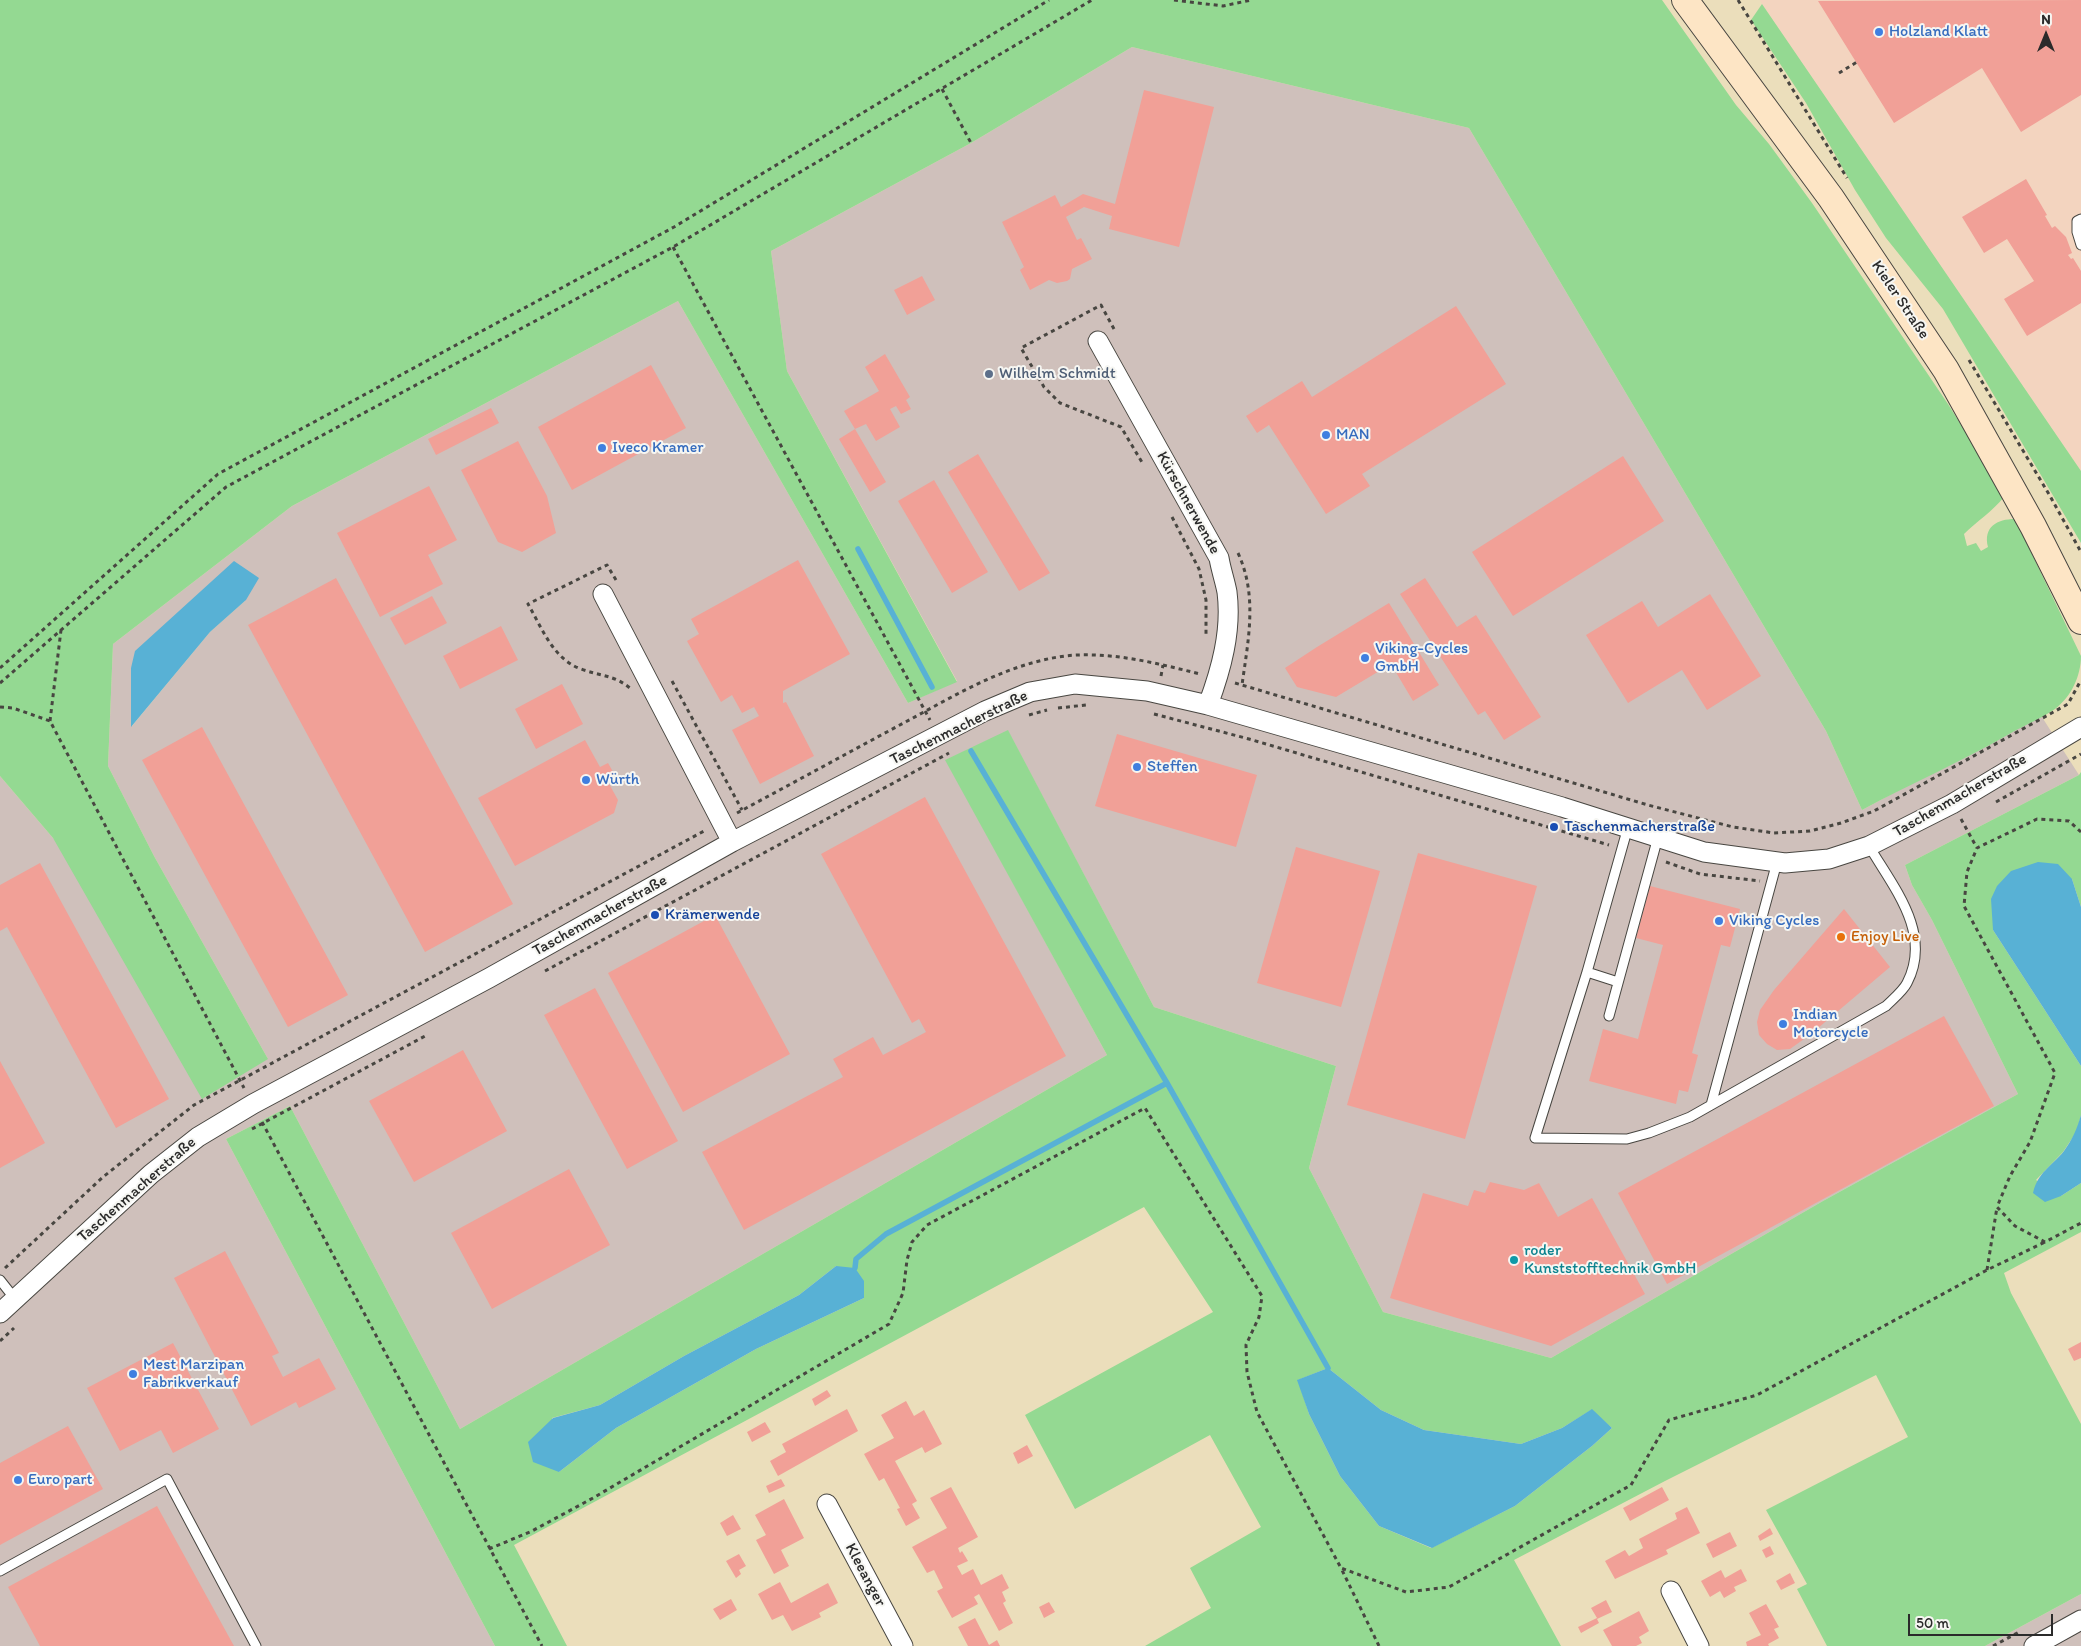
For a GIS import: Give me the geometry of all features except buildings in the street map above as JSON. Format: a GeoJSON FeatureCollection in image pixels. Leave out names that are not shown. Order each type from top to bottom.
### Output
{"type":"FeatureCollection","features":[{"type":"Feature","properties":{"kind":"main road","name":"Kieler Straße"},"geometry":{"type":"LineString","coordinates":[[1685,0],[1831,198],[1946,370],[2033,526],[2081,621]]}},
{"type":"Feature","properties":{"kind":"street","name":"Kürschnerwende"},"geometry":{"type":"LineString","coordinates":[[1098,341],[1219,558],[1227,592],[1228,628],[1218,679],[1208,705]]}},
{"type":"Feature","properties":{"kind":"street"},"geometry":{"type":"LineString","coordinates":[[603,594],[732,842]]}},
{"type":"Feature","properties":{"kind":"street","name":"Taschenmacherstraße"},"geometry":{"type":"LineString","coordinates":[[0,1313],[151,1174],[198,1137],[253,1104],[489,978],[732,842],[985,712],[1030,692],[1075,684],[1147,691],[1208,705],[1628,827],[1704,852],[1785,863],[1829,860],[1870,846],[1952,804],[2081,727]]}},
{"type":"Feature","properties":{"kind":"street","name":"Kleeanger"},"geometry":{"type":"LineString","coordinates":[[827,1504],[903,1646]]}},
{"type":"Feature","properties":{"kind":"street"},"geometry":{"type":"LineString","coordinates":[[1671,1591],[1699,1646]]}},
{"type":"Feature","properties":{"kind":"street"},"geometry":{"type":"LineString","coordinates":[[2034,1646],[2081,1620]]}},
{"type":"Feature","properties":{"kind":"lane"},"geometry":{"type":"LineString","coordinates":[[2081,219],[2078,221],[2081,245]]}},
{"type":"Feature","properties":{"kind":"lane"},"geometry":{"type":"LineString","coordinates":[[1628,827],[1587,972],[1534,1138],[1627,1139],[1649,1134],[1690,1117],[1886,1006],[1907,984],[1915,958],[1914,929],[1898,892],[1870,846]]}},
{"type":"Feature","properties":{"kind":"lane"},"geometry":{"type":"LineString","coordinates":[[1609,1016],[1658,837]]}},
{"type":"Feature","properties":{"kind":"lane"},"geometry":{"type":"LineString","coordinates":[[1711,1105],[1777,862]]}},
{"type":"Feature","properties":{"kind":"lane"},"geometry":{"type":"LineString","coordinates":[[1587,972],[1618,982]]}},
{"type":"Feature","properties":{"kind":"lane"},"geometry":{"type":"LineString","coordinates":[[0,1280],[15,1299]]}},
{"type":"Feature","properties":{"kind":"lane"},"geometry":{"type":"LineString","coordinates":[[0,1572],[167,1479],[256,1646]]}},
{"type":"Feature","properties":{"kind":"path"},"geometry":{"type":"LineString","coordinates":[[0,668],[218,474],[674,227],[1049,0]]}},
{"type":"Feature","properties":{"kind":"path"},"geometry":{"type":"LineString","coordinates":[[0,682],[226,487],[673,247],[1092,0]]}},
{"type":"Feature","properties":{"kind":"path"},"geometry":{"type":"LineString","coordinates":[[1174,0],[1223,6],[1251,0]]}},
{"type":"Feature","properties":{"kind":"path"},"geometry":{"type":"LineString","coordinates":[[1840,73],[1856,62]]}},
{"type":"Feature","properties":{"kind":"path"},"geometry":{"type":"LineString","coordinates":[[942,89],[972,143]]}},
{"type":"Feature","properties":{"kind":"path"},"geometry":{"type":"LineString","coordinates":[[673,247],[939,736]]}},
{"type":"Feature","properties":{"kind":"path"},"geometry":{"type":"LineString","coordinates":[[2061,515],[2081,552]]}},
{"type":"Feature","properties":{"kind":"path"},"geometry":{"type":"LineString","coordinates":[[61,630],[50,722],[542,1646]]}},
{"type":"Feature","properties":{"kind":"path"},"geometry":{"type":"LineString","coordinates":[[0,1273],[103,1177],[194,1106],[974,684],[1030,663],[1066,656],[1108,655],[1164,664],[1648,805],[1733,827],[1774,833],[1810,831],[1841,823],[1874,811],[2068,704],[2081,680]]}},
{"type":"Feature","properties":{"kind":"path"},"geometry":{"type":"LineString","coordinates":[[1025,716],[1055,708],[1088,705]]}},
{"type":"Feature","properties":{"kind":"path"},"geometry":{"type":"LineString","coordinates":[[0,707],[13,708],[50,722]]}},
{"type":"Feature","properties":{"kind":"path"},"geometry":{"type":"LineString","coordinates":[[1146,712],[1213,729],[1622,848]]}},
{"type":"Feature","properties":{"kind":"path"},"geometry":{"type":"LineString","coordinates":[[543,972],[950,752]]}},
{"type":"Feature","properties":{"kind":"path"},"geometry":{"type":"LineString","coordinates":[[1994,803],[2081,754]]}},
{"type":"Feature","properties":{"kind":"path"},"geometry":{"type":"LineString","coordinates":[[1952,804],[1978,848]]}},
{"type":"Feature","properties":{"kind":"path"},"geometry":{"type":"LineString","coordinates":[[1954,825],[1970,816]]}},
{"type":"Feature","properties":{"kind":"path"},"geometry":{"type":"LineString","coordinates":[[1987,1270],[1997,1207],[2010,1176],[2030,1142],[2055,1073],[1964,906],[1967,872],[1978,848],[2037,819],[2069,820],[2081,832]]}},
{"type":"Feature","properties":{"kind":"path"},"geometry":{"type":"LineString","coordinates":[[1651,858],[1700,874],[1772,882]]}},
{"type":"Feature","properties":{"kind":"path"},"geometry":{"type":"LineString","coordinates":[[250,1130],[429,1034]]}},
{"type":"Feature","properties":{"kind":"path"},"geometry":{"type":"LineString","coordinates":[[489,1549],[532,1531],[593,1498],[889,1324],[903,1293],[907,1260],[912,1242],[927,1225],[1145,1108],[1262,1296],[1260,1317],[1246,1345],[1247,1372],[1257,1412],[1341,1568],[1379,1646]]}},
{"type":"Feature","properties":{"kind":"path"},"geometry":{"type":"LineString","coordinates":[[1997,1207],[2015,1226],[2044,1242]]}},
{"type":"Feature","properties":{"kind":"path"},"geometry":{"type":"LineString","coordinates":[[1341,1568],[1406,1592],[1449,1587],[1631,1485],[1668,1420],[1757,1395],[1987,1270],[2081,1223]]}},
{"type":"Feature","properties":{"kind":"path"},"geometry":{"type":"LineString","coordinates":[[0,1341],[14,1327]]}},
{"type":"Feature","properties":{"kind":"shaded area"},"geometry":{"type":"Polygon","coordinates":[[[1760,0],[2081,0],[2081,471],[1762,4],[1760,0]]]}},
{"type":"Feature","properties":{"kind":"shaded area"},"geometry":{"type":"Polygon","coordinates":[[[1132,47],[1469,128],[1826,731],[1862,810],[2040,714],[2079,775],[1905,865],[1912,885],[1932,920],[2018,1094],[1823,1201],[1551,1358],[1383,1312],[1309,1168],[1336,1066],[1154,1007],[1008,731],[946,760],[1107,1055],[460,1429],[290,1106],[226,1139],[495,1646],[0,1646],[0,776],[53,838],[268,1059],[154,856],[108,766],[113,644],[292,506],[678,301],[908,703],[957,681],[787,371],[771,251],[971,143],[1132,47]],[[246,600],[131,668],[132,726],[210,632],[246,600]]]}},
{"type":"Feature","properties":{"kind":"shaded area"},"geometry":{"type":"Polygon","coordinates":[[[2081,1594],[2081,1646],[1985,1646],[2081,1594]]]}},
{"type":"Feature","properties":{"kind":"green space"},"geometry":{"type":"Polygon","coordinates":[[[0,0],[1662,0],[1736,105],[1769,144],[1812,203],[1948,404],[1991,473],[2004,497],[1964,534],[1967,546],[1976,543],[1981,551],[1988,547],[1988,534],[1993,526],[2008,519],[2015,519],[2081,656],[2077,678],[2066,698],[2055,709],[1862,810],[1826,731],[1469,128],[1132,47],[971,143],[771,251],[787,371],[957,682],[908,703],[678,301],[292,506],[113,644],[108,766],[154,856],[268,1059],[202,1099],[53,838],[0,776],[0,0]]]}},
{"type":"Feature","properties":{"kind":"green space"},"geometry":{"type":"Polygon","coordinates":[[[1762,4],[2081,471],[2081,543],[1943,309],[1886,238],[1855,190],[1806,103],[1751,20],[1762,4]]]}},
{"type":"Feature","properties":{"kind":"green space"},"geometry":{"type":"Polygon","coordinates":[[[1008,730],[1154,1007],[1336,1066],[1309,1168],[1383,1312],[1551,1358],[1823,1201],[2018,1094],[1932,920],[1912,885],[1905,865],[2079,775],[2081,772],[2081,907],[2072,879],[1993,930],[2081,1066],[2081,1115],[2077,1131],[2063,1152],[2036,1180],[2061,1196],[2081,1183],[2081,1232],[2004,1273],[2011,1293],[2081,1424],[2081,1594],[1985,1646],[1827,1646],[1797,1589],[1807,1584],[1766,1510],[1908,1437],[1876,1375],[1665,1481],[1514,1560],[1561,1646],[1145,1646],[1211,1608],[1190,1568],[1261,1527],[1210,1435],[1075,1509],[1025,1415],[1213,1312],[1144,1207],[514,1545],[567,1646],[495,1646],[226,1139],[290,1106],[460,1429],[1107,1055],[945,760],[1008,730]],[[836,1266],[799,1295],[684,1356],[600,1405],[552,1418],[559,1472],[616,1428],[756,1349],[864,1298],[836,1266]],[[1328,1368],[1298,1380],[1309,1414],[1340,1476],[1379,1526],[1431,1548],[1515,1506],[1612,1428],[1591,1410],[1562,1428],[1521,1444],[1424,1430],[1381,1410],[1328,1368]]]}},
{"type":"Feature","properties":{"kind":"water"},"geometry":{"type":"Polygon","coordinates":[[[234,561],[259,578],[246,600],[210,632],[131,727],[131,668],[135,651],[234,561]]]}},
{"type":"Feature","properties":{"kind":"water"},"geometry":{"type":"Polygon","coordinates":[[[2038,862],[2058,864],[2072,879],[2081,907],[2081,1066],[1993,930],[1991,899],[1997,886],[2011,871],[2038,862]]]}},
{"type":"Feature","properties":{"kind":"water"},"geometry":{"type":"Polygon","coordinates":[[[2081,1115],[2081,1183],[2061,1196],[2045,1202],[2033,1193],[2035,1186],[2042,1175],[2067,1147],[2081,1115]]]}},
{"type":"Feature","properties":{"kind":"water"},"geometry":{"type":"Polygon","coordinates":[[[836,1266],[855,1268],[864,1281],[864,1298],[756,1349],[616,1428],[559,1472],[533,1462],[528,1442],[553,1418],[600,1405],[684,1356],[799,1295],[836,1266]]]}},
{"type":"Feature","properties":{"kind":"water"},"geometry":{"type":"Polygon","coordinates":[[[1328,1368],[1381,1410],[1424,1430],[1521,1444],[1562,1428],[1592,1409],[1612,1428],[1515,1506],[1432,1548],[1379,1526],[1340,1476],[1309,1414],[1297,1380],[1328,1368]]]}},
{"type":"Feature","properties":{"kind":"waterway"},"geometry":{"type":"LineString","coordinates":[[858,549],[932,687]]}},
{"type":"Feature","properties":{"kind":"waterway"},"geometry":{"type":"LineString","coordinates":[[971,751],[1167,1083],[1328,1368]]}},
{"type":"Feature","properties":{"kind":"waterway"},"geometry":{"type":"LineString","coordinates":[[855,1268],[856,1259],[886,1234],[1167,1083]]}},
{"type":"Feature","properties":{"kind":"place","name":"Holzland Klatt"},"geometry":{"type":"Point","coordinates":[1879,32]}},
{"type":"Feature","properties":{"kind":"place","name":"Wilhelm Schmidt"},"geometry":{"type":"Point","coordinates":[989,374]}},
{"type":"Feature","properties":{"kind":"place","name":"MAN"},"geometry":{"type":"Point","coordinates":[1326,435]}},
{"type":"Feature","properties":{"kind":"place","name":"Iveco Kramer"},"geometry":{"type":"Point","coordinates":[602,448]}},
{"type":"Feature","properties":{"kind":"place","name":"Viking-Cycles GmbH"},"geometry":{"type":"Point","coordinates":[1365,658]}},
{"type":"Feature","properties":{"kind":"place","name":"Steffen"},"geometry":{"type":"Point","coordinates":[1137,767]}},
{"type":"Feature","properties":{"kind":"place","name":"Würth"},"geometry":{"type":"Point","coordinates":[586,780]}},
{"type":"Feature","properties":{"kind":"place","name":"Taschenmacherstraße"},"geometry":{"type":"Point","coordinates":[1554,827]}},
{"type":"Feature","properties":{"kind":"place","name":"Krämerwende"},"geometry":{"type":"Point","coordinates":[655,915]}},
{"type":"Feature","properties":{"kind":"place","name":"Viking Cycles"},"geometry":{"type":"Point","coordinates":[1719,921]}},
{"type":"Feature","properties":{"kind":"place","name":"Enjoy Live"},"geometry":{"type":"Point","coordinates":[1841,937]}},
{"type":"Feature","properties":{"kind":"place","name":"Indian Motorcycle"},"geometry":{"type":"Point","coordinates":[1783,1024]}},
{"type":"Feature","properties":{"kind":"place","name":"roder Kunststofftechnik GmbH"},"geometry":{"type":"Point","coordinates":[1514,1260]}},
{"type":"Feature","properties":{"kind":"place","name":"Mest Marzipan Fabrikverkauf"},"geometry":{"type":"Point","coordinates":[133,1374]}},
{"type":"Feature","properties":{"kind":"place","name":"Euro part"},"geometry":{"type":"Point","coordinates":[18,1480]}}]}
